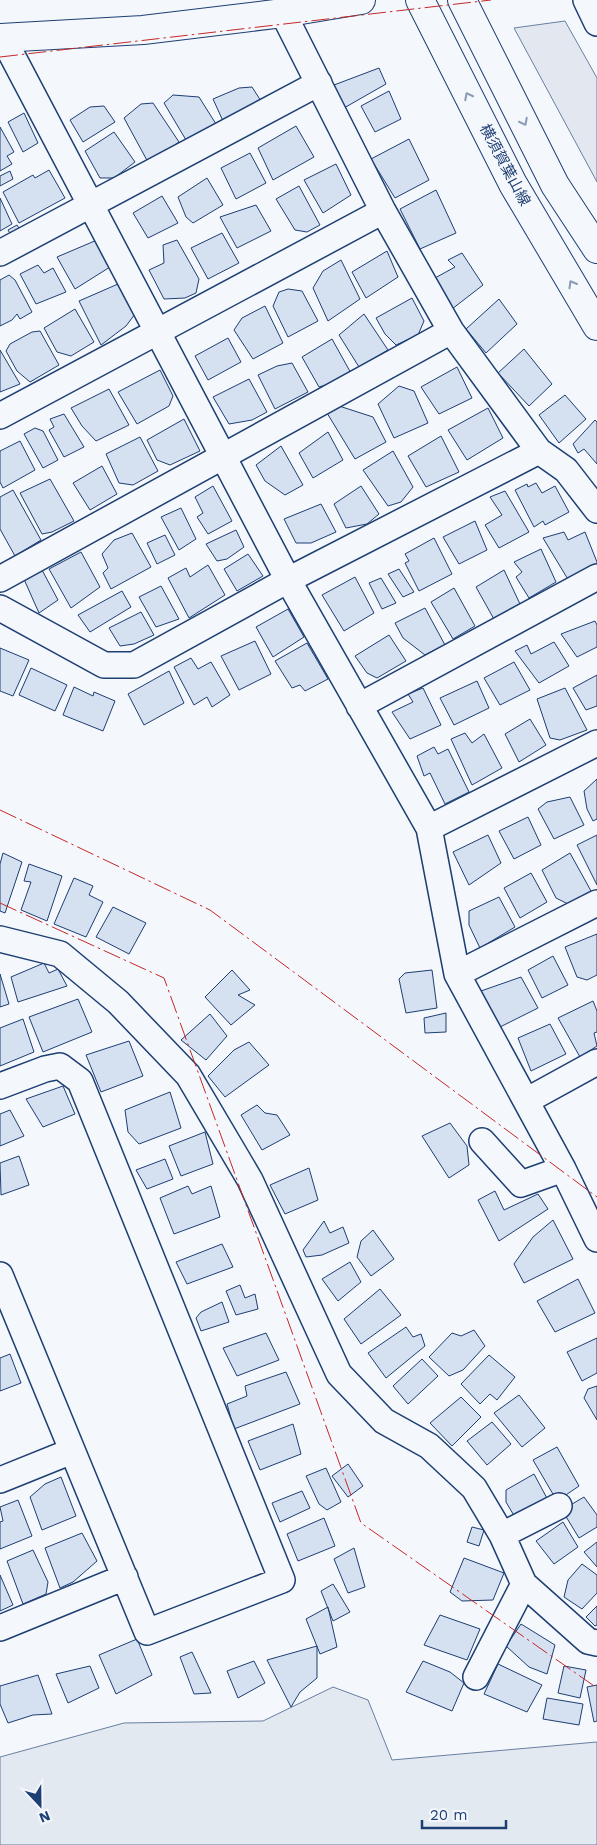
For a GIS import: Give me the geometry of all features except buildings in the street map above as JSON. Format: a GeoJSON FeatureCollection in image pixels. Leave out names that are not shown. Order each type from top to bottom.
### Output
{"type":"FeatureCollection","features":[{"type":"Feature","properties":{"kind":"main road"},"geometry":{"type":"LineString","coordinates":[[2,39],[142,30],[283,13],[361,0]]}},
{"type":"Feature","properties":{"kind":"main road","name":"横須賀葉山線"},"geometry":{"type":"LineString","coordinates":[[420,0],[513,184],[597,326]]}},
{"type":"Feature","properties":{"kind":"main road"},"geometry":{"type":"LineString","coordinates":[[462,0],[556,185],[597,249]]}},
{"type":"Feature","properties":{"kind":"street"},"geometry":{"type":"LineString","coordinates":[[586,0],[597,23]]}},
{"type":"Feature","properties":{"kind":"street"},"geometry":{"type":"LineString","coordinates":[[283,13],[383,210],[451,331],[539,451],[566,470],[597,510]]}},
{"type":"Feature","properties":{"kind":"street"},"geometry":{"type":"LineString","coordinates":[[2,39],[92,203],[157,332],[288,580],[358,706],[430,828],[457,974],[596,1230]]}},
{"type":"Feature","properties":{"kind":"street"},"geometry":{"type":"LineString","coordinates":[[0,253],[319,83]]}},
{"type":"Feature","properties":{"kind":"street"},"geometry":{"type":"LineString","coordinates":[[0,416],[383,210]]}},
{"type":"Feature","properties":{"kind":"street"},"geometry":{"type":"LineString","coordinates":[[0,578],[223,458],[451,331]]}},
{"type":"Feature","properties":{"kind":"street"},"geometry":{"type":"LineString","coordinates":[[0,608],[104,665],[134,665],[288,580],[539,451]]}},
{"type":"Feature","properties":{"kind":"street"},"geometry":{"type":"LineString","coordinates":[[358,706],[597,577]]}},
{"type":"Feature","properties":{"kind":"street"},"geometry":{"type":"LineString","coordinates":[[430,828],[597,743]]}},
{"type":"Feature","properties":{"kind":"street"},"geometry":{"type":"LineString","coordinates":[[457,974],[597,903]]}},
{"type":"Feature","properties":{"kind":"street"},"geometry":{"type":"LineString","coordinates":[[0,939],[60,954],[118,1002],[188,1075],[250,1180],[340,1374],[384,1421],[430,1446],[474,1488],[502,1535],[524,1584],[588,1641],[597,1643]]}},
{"type":"Feature","properties":{"kind":"street"},"geometry":{"type":"LineString","coordinates":[[526,1101],[597,1062]]}},
{"type":"Feature","properties":{"kind":"street"},"geometry":{"type":"LineString","coordinates":[[0,1086],[45,1069],[60,1066],[80,1081],[282,1580],[147,1632],[72,1450],[7,1313],[0,1275]]}},
{"type":"Feature","properties":{"kind":"street"},"geometry":{"type":"LineString","coordinates":[[482,1141],[522,1184],[563,1168]]}},
{"type":"Feature","properties":{"kind":"street"},"geometry":{"type":"LineString","coordinates":[[0,1480],[72,1450]]}},
{"type":"Feature","properties":{"kind":"street"},"geometry":{"type":"LineString","coordinates":[[502,1535],[559,1506]]}},
{"type":"Feature","properties":{"kind":"street"},"geometry":{"type":"LineString","coordinates":[[0,1628],[125,1577]]}},
{"type":"Feature","properties":{"kind":"street"},"geometry":{"type":"LineString","coordinates":[[476,1678],[524,1584]]}},
{"type":"Feature","properties":{"kind":"shaded area"},"geometry":{"type":"Polygon","coordinates":[[[565,21],[597,78],[597,182],[514,28],[565,21]]]}},
{"type":"Feature","properties":{"kind":"shaded area"},"geometry":{"type":"Polygon","coordinates":[[[333,1687],[368,1700],[392,1760],[597,1742],[597,1845],[0,1845],[0,1757],[124,1723],[263,1721],[333,1687]]]}},
{"type":"Feature","properties":{"kind":"power"},"geometry":{"type":"LineString","coordinates":[[0,57],[491,0]]}},
{"type":"Feature","properties":{"kind":"power"},"geometry":{"type":"LineString","coordinates":[[0,810],[210,910],[597,1197]]}},
{"type":"Feature","properties":{"kind":"power"},"geometry":{"type":"LineString","coordinates":[[0,903],[164,978],[361,1523],[597,1688]]}}]}
